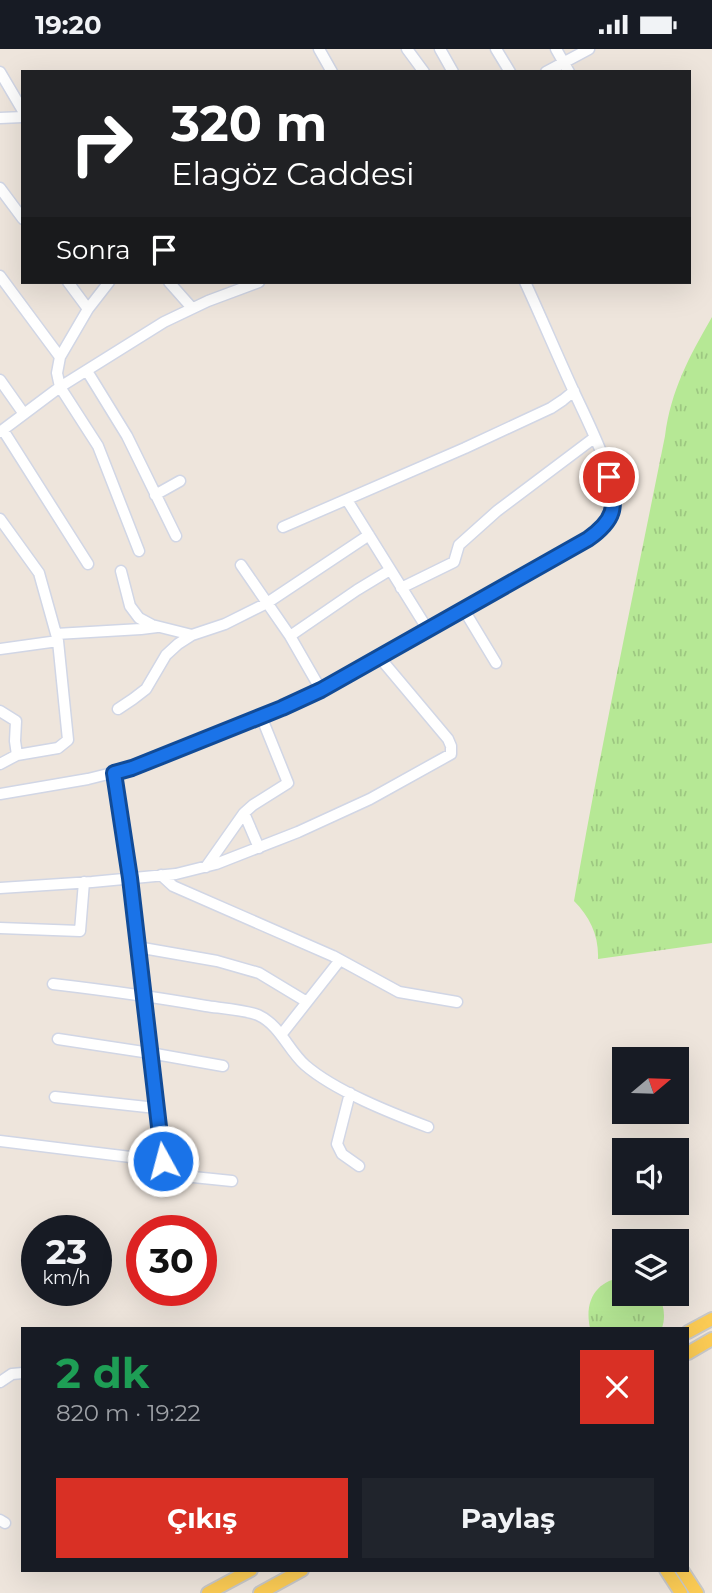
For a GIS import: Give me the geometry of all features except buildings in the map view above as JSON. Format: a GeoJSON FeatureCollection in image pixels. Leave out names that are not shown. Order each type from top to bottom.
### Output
{"type":"FeatureCollection","features":[{"type":"Feature","properties":{"kind":"main road"},"geometry":{"type":"LineString","coordinates":[[689,1331],[712,1319]]}},
{"type":"Feature","properties":{"kind":"main road"},"geometry":{"type":"LineString","coordinates":[[689,1352],[712,1339]]}},
{"type":"Feature","properties":{"kind":"main road"},"geometry":{"type":"LineString","coordinates":[[208,1593],[247,1572]]}},
{"type":"Feature","properties":{"kind":"main road"},"geometry":{"type":"LineString","coordinates":[[260,1593],[298,1572]]}},
{"type":"Feature","properties":{"kind":"main road"},"geometry":{"type":"LineString","coordinates":[[667,1572],[681,1593]]}},
{"type":"Feature","properties":{"kind":"main road"},"geometry":{"type":"LineString","coordinates":[[683,1572],[697,1593]]}},
{"type":"Feature","properties":{"kind":"street"},"geometry":{"type":"LineString","coordinates":[[319,49],[330,70]]}},
{"type":"Feature","properties":{"kind":"street"},"geometry":{"type":"LineString","coordinates":[[407,49],[423,70]]}},
{"type":"Feature","properties":{"kind":"street"},"geometry":{"type":"LineString","coordinates":[[440,49],[452,70]]}},
{"type":"Feature","properties":{"kind":"street"},"geometry":{"type":"LineString","coordinates":[[496,49],[509,70]]}},
{"type":"Feature","properties":{"kind":"street"},"geometry":{"type":"LineString","coordinates":[[556,49],[567,67],[589,49]]}},
{"type":"Feature","properties":{"kind":"street"},"geometry":{"type":"LineString","coordinates":[[0,72],[21,108]]}},
{"type":"Feature","properties":{"kind":"street"},"geometry":{"type":"LineString","coordinates":[[0,118],[21,117]]}},
{"type":"Feature","properties":{"kind":"street"},"geometry":{"type":"LineString","coordinates":[[0,188],[21,216]]}},
{"type":"Feature","properties":{"kind":"street"},"geometry":{"type":"LineString","coordinates":[[0,276],[60,357]]}},
{"type":"Feature","properties":{"kind":"street"},"geometry":{"type":"LineString","coordinates":[[69,284],[88,309]]}},
{"type":"Feature","properties":{"kind":"street"},"geometry":{"type":"LineString","coordinates":[[107,284],[88,309],[60,357],[57,373],[60,387],[98,446],[139,551]]}},
{"type":"Feature","properties":{"kind":"street"},"geometry":{"type":"LineString","coordinates":[[171,284],[192,308]]}},
{"type":"Feature","properties":{"kind":"street"},"geometry":{"type":"LineString","coordinates":[[88,564],[1,431],[60,387],[164,322],[254,284]]}},
{"type":"Feature","properties":{"kind":"street"},"geometry":{"type":"LineString","coordinates":[[0,794],[132,768],[321,690],[588,539],[606,522],[614,495],[604,458],[526,284]]}},
{"type":"Feature","properties":{"kind":"street"},"geometry":{"type":"LineString","coordinates":[[87,371],[127,436],[176,536]]}},
{"type":"Feature","properties":{"kind":"street"},"geometry":{"type":"LineString","coordinates":[[0,380],[24,414]]}},
{"type":"Feature","properties":{"kind":"street"},"geometry":{"type":"LineString","coordinates":[[284,527],[551,408],[573,391]]}},
{"type":"Feature","properties":{"kind":"street"},"geometry":{"type":"LineString","coordinates":[[401,587],[454,562],[460,545],[497,511],[594,438]]}},
{"type":"Feature","properties":{"kind":"street"},"geometry":{"type":"LineString","coordinates":[[155,495],[180,481]]}},
{"type":"Feature","properties":{"kind":"street"},"geometry":{"type":"LineString","coordinates":[[347,500],[428,631]]}},
{"type":"Feature","properties":{"kind":"street"},"geometry":{"type":"LineString","coordinates":[[0,519],[38,573],[57,637],[68,740],[54,749],[17,755],[0,764]]}},
{"type":"Feature","properties":{"kind":"street"},"geometry":{"type":"LineString","coordinates":[[118,709],[146,689],[166,655],[178,644],[192,635],[225,624],[267,603],[369,535]]}},
{"type":"Feature","properties":{"kind":"street"},"geometry":{"type":"LineString","coordinates":[[241,565],[290,636],[321,690]]}},
{"type":"Feature","properties":{"kind":"street"},"geometry":{"type":"LineString","coordinates":[[290,636],[390,570]]}},
{"type":"Feature","properties":{"kind":"street"},"geometry":{"type":"LineString","coordinates":[[121,571],[128,601],[143,621],[192,635]]}},
{"type":"Feature","properties":{"kind":"street"},"geometry":{"type":"LineString","coordinates":[[464,610],[496,663]]}},
{"type":"Feature","properties":{"kind":"street"},"geometry":{"type":"LineString","coordinates":[[0,649],[57,637],[158,626]]}},
{"type":"Feature","properties":{"kind":"street"},"geometry":{"type":"LineString","coordinates":[[0,888],[161,875],[206,867],[298,832],[370,799],[451,754],[448,739],[380,658]]}},
{"type":"Feature","properties":{"kind":"street"},"geometry":{"type":"LineString","coordinates":[[0,711],[16,721],[17,755]]}},
{"type":"Feature","properties":{"kind":"street"},"geometry":{"type":"LineString","coordinates":[[206,867],[244,813],[288,783],[261,716]]}},
{"type":"Feature","properties":{"kind":"street"},"geometry":{"type":"LineString","coordinates":[[114,773],[130,878],[164,1174],[232,1181]]}},
{"type":"Feature","properties":{"kind":"street"},"geometry":{"type":"LineString","coordinates":[[244,813],[259,848]]}},
{"type":"Feature","properties":{"kind":"street"},"geometry":{"type":"LineString","coordinates":[[161,875],[173,886],[340,960],[399,992],[457,1002]]}},
{"type":"Feature","properties":{"kind":"street"},"geometry":{"type":"LineString","coordinates":[[0,928],[80,931],[84,882]]}},
{"type":"Feature","properties":{"kind":"street"},"geometry":{"type":"LineString","coordinates":[[138,947],[217,961],[259,973],[307,1002]]}},
{"type":"Feature","properties":{"kind":"street"},"geometry":{"type":"LineString","coordinates":[[281,1035],[340,960]]}},
{"type":"Feature","properties":{"kind":"street"},"geometry":{"type":"LineString","coordinates":[[53,984],[143,995],[257,1014],[281,1035],[306,1066],[350,1093],[386,1111],[428,1127]]}},
{"type":"Feature","properties":{"kind":"street"},"geometry":{"type":"LineString","coordinates":[[58,1039],[223,1066]]}},
{"type":"Feature","properties":{"kind":"street"},"geometry":{"type":"LineString","coordinates":[[350,1093],[337,1144],[342,1154],[359,1166]]}},
{"type":"Feature","properties":{"kind":"street"},"geometry":{"type":"LineString","coordinates":[[55,1097],[156,1108]]}},
{"type":"Feature","properties":{"kind":"street"},"geometry":{"type":"LineString","coordinates":[[0,1142],[163,1161]]}},
{"type":"Feature","properties":{"kind":"street"},"geometry":{"type":"LineString","coordinates":[[0,1383],[12,1374],[21,1373]]}},
{"type":"Feature","properties":{"kind":"green space"},"geometry":{"type":"Polygon","coordinates":[[[712,317],[712,943],[598,959],[597,942],[592,927],[574,901],[668,419],[682,374],[712,317]]]}},
{"type":"Feature","properties":{"kind":"green space"},"geometry":{"type":"Polygon","coordinates":[[[612,1280],[612,1306],[663,1306],[662,1327],[590,1327],[591,1301],[594,1293],[612,1280]]]}},
{"type":"Feature","properties":{"kind":"route"},"geometry":{"type":"LineString","coordinates":[[163,1161],[130,878],[114,773],[301,700],[588,539],[602,528],[610,516],[614,495],[609,477]]}}]}
